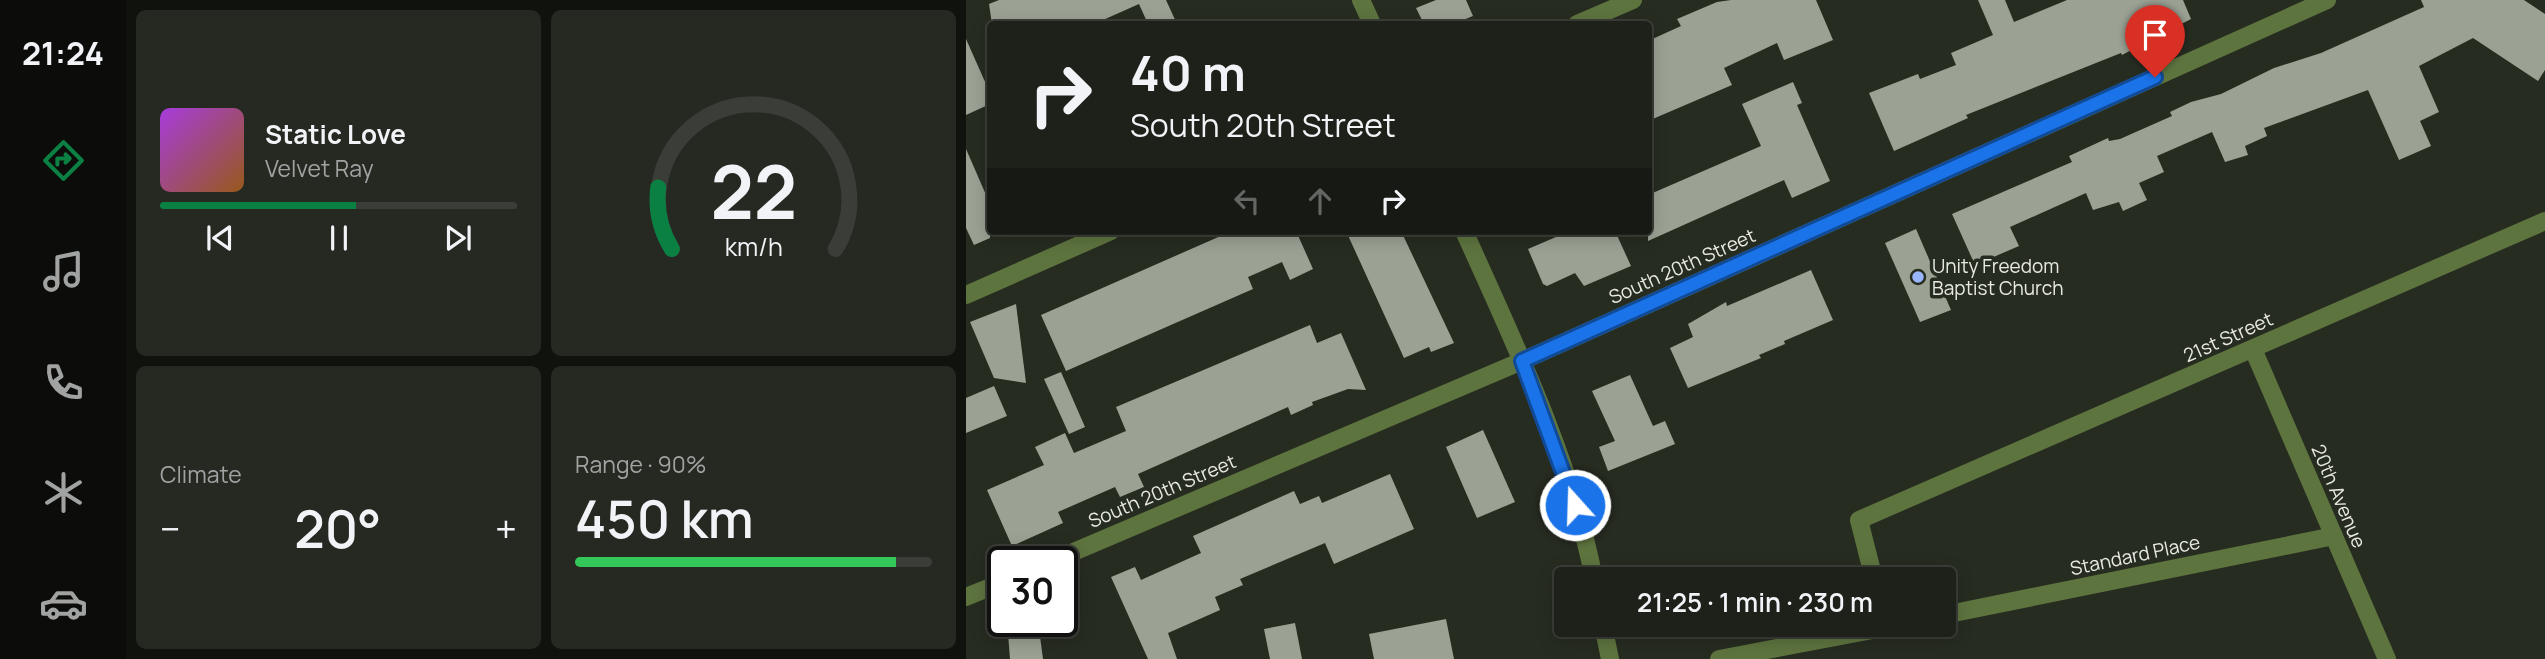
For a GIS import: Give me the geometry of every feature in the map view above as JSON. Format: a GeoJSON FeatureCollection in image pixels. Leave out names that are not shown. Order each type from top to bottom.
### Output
{"type":"FeatureCollection","features":[{"type":"Feature","properties":{"kind":"street"},"geometry":{"type":"LineString","coordinates":[[1361,0],[1371,21]]}},
{"type":"Feature","properties":{"kind":"street"},"geometry":{"type":"LineString","coordinates":[[1584,21],[1633,0]]}},
{"type":"Feature","properties":{"kind":"street","name":"South 20th Street"},"geometry":{"type":"LineString","coordinates":[[1078,550],[1522,361],[2327,0]]}},
{"type":"Feature","properties":{"kind":"street","name":"21st Street"},"geometry":{"type":"LineString","coordinates":[[1871,567],[1859,520],[2545,221]]}},
{"type":"Feature","properties":{"kind":"street"},"geometry":{"type":"LineString","coordinates":[[966,295],[1102,235]]}},
{"type":"Feature","properties":{"kind":"street"},"geometry":{"type":"LineString","coordinates":[[1466,235],[1522,361],[1584,529],[1592,567]]}},
{"type":"Feature","properties":{"kind":"street","name":"20th Avenue"},"geometry":{"type":"LineString","coordinates":[[2253,349],[2387,659]]}},
{"type":"Feature","properties":{"kind":"street","name":"Standard Place"},"geometry":{"type":"LineString","coordinates":[[1956,613],[2334,536]]}},
{"type":"Feature","properties":{"kind":"street"},"geometry":{"type":"LineString","coordinates":[[966,597],[987,588]]}},
{"type":"Feature","properties":{"kind":"street"},"geometry":{"type":"LineString","coordinates":[[1605,637],[1610,659]]}},
{"type":"Feature","properties":{"kind":"street"},"geometry":{"type":"LineString","coordinates":[[1719,659],[1833,637]]}},
{"type":"Feature","properties":{"kind":"building"},"geometry":{"type":"Polygon","coordinates":[[[999,0],[1166,0],[1176,21],[1147,21],[1139,4],[1101,21],[992,21],[989,4],[999,0]]]}},
{"type":"Feature","properties":{"kind":"building"},"geometry":{"type":"Polygon","coordinates":[[[1436,0],[1466,0],[1473,16],[1460,21],[1422,21],[1416,8],[1436,0]]]}},
{"type":"Feature","properties":{"kind":"building"},"geometry":{"type":"Polygon","coordinates":[[[1816,0],[1833,40],[1784,60],[1777,43],[1724,68],[1732,85],[1652,119],[1652,39],[1681,26],[1677,19],[1717,2],[1816,0]]]}},
{"type":"Feature","properties":{"kind":"building"},"geometry":{"type":"Polygon","coordinates":[[[1978,0],[2005,0],[2014,22],[2067,0],[2183,0],[2191,19],[2122,55],[2121,53],[1966,115],[1968,118],[1894,151],[1869,93],[1918,74],[1920,79],[1956,65],[1951,53],[1993,35],[1978,0]]]}},
{"type":"Feature","properties":{"kind":"building"},"geometry":{"type":"Polygon","coordinates":[[[2421,0],[2524,0],[2545,14],[2545,70],[2538,81],[2473,38],[2419,66],[2439,112],[2420,121],[2431,146],[2399,160],[2368,90],[2264,128],[2267,136],[2245,146],[2248,155],[2225,162],[2212,132],[2157,156],[2164,172],[2139,183],[2147,200],[2123,211],[2119,202],[2093,210],[2086,193],[2010,227],[2019,246],[1975,265],[1952,214],[2072,162],[2069,156],[2108,138],[2109,141],[2120,139],[2172,116],[2170,112],[2191,102],[2221,94],[2274,68],[2321,53],[2424,7],[2421,0]]]}},
{"type":"Feature","properties":{"kind":"building"},"geometry":{"type":"Polygon","coordinates":[[[966,39],[987,86],[987,105],[966,115],[966,39]]]}},
{"type":"Feature","properties":{"kind":"building"},"geometry":{"type":"Polygon","coordinates":[[[1793,82],[1802,103],[1797,105],[1830,181],[1792,198],[1784,180],[1648,241],[1648,235],[1652,235],[1652,193],[1761,146],[1742,104],[1793,82]]]}},
{"type":"Feature","properties":{"kind":"building"},"geometry":{"type":"Polygon","coordinates":[[[966,149],[987,197],[987,235],[990,235],[990,238],[974,245],[966,228],[966,149]]]}},
{"type":"Feature","properties":{"kind":"building","name":"Unity Freedom Baptist Church"},"geometry":{"type":"Polygon","coordinates":[[[1916,229],[1951,310],[1920,322],[1885,243],[1916,229]]]}},
{"type":"Feature","properties":{"kind":"building"},"geometry":{"type":"Polygon","coordinates":[[[1223,235],[1298,235],[1313,269],[1290,280],[1282,262],[1248,277],[1253,289],[1066,371],[1041,315],[1223,235]]]}},
{"type":"Feature","properties":{"kind":"building"},"geometry":{"type":"Polygon","coordinates":[[[1348,235],[1403,235],[1454,343],[1431,352],[1429,347],[1404,358],[1348,235]]]}},
{"type":"Feature","properties":{"kind":"building"},"geometry":{"type":"Polygon","coordinates":[[[1561,235],[1617,235],[1631,266],[1584,286],[1575,273],[1547,286],[1543,284],[1528,249],[1561,235]]]}},
{"type":"Feature","properties":{"kind":"building"},"geometry":{"type":"Polygon","coordinates":[[[1811,270],[1833,320],[1784,341],[1785,344],[1759,355],[1761,358],[1688,388],[1670,348],[1693,337],[1688,324],[1726,302],[1727,306],[1811,270]]]}},
{"type":"Feature","properties":{"kind":"building"},"geometry":{"type":"Polygon","coordinates":[[[1016,304],[1026,383],[994,378],[970,322],[1016,304]]]}},
{"type":"Feature","properties":{"kind":"building"},"geometry":{"type":"Polygon","coordinates":[[[1310,325],[1317,343],[1341,333],[1366,390],[1348,389],[1312,402],[1313,405],[1291,415],[1288,407],[1138,474],[1144,487],[1120,497],[1115,487],[1058,512],[1063,523],[1012,546],[987,490],[1044,465],[1035,447],[1065,433],[1074,453],[1126,431],[1116,407],[1310,325]]]}},
{"type":"Feature","properties":{"kind":"building"},"geometry":{"type":"Polygon","coordinates":[[[1061,372],[1085,427],[1069,434],[1044,379],[1061,372]]]}},
{"type":"Feature","properties":{"kind":"building"},"geometry":{"type":"Polygon","coordinates":[[[1630,375],[1653,426],[1665,421],[1675,444],[1608,471],[1599,447],[1615,441],[1592,391],[1630,375]]]}},
{"type":"Feature","properties":{"kind":"building"},"geometry":{"type":"Polygon","coordinates":[[[994,386],[1007,416],[966,433],[966,398],[994,386]]]}},
{"type":"Feature","properties":{"kind":"building"},"geometry":{"type":"Polygon","coordinates":[[[1483,430],[1515,502],[1477,518],[1446,447],[1483,430]]]}},
{"type":"Feature","properties":{"kind":"building"},"geometry":{"type":"Polygon","coordinates":[[[1390,474],[1414,529],[1334,564],[1325,543],[1240,579],[1243,585],[1215,597],[1220,610],[1168,633],[1177,659],[1148,659],[1111,577],[1135,567],[1141,580],[1201,553],[1193,536],[1294,491],[1300,504],[1319,496],[1322,503],[1390,474]]]}},
{"type":"Feature","properties":{"kind":"building"},"geometry":{"type":"Polygon","coordinates":[[[1446,619],[1454,659],[1374,659],[1369,634],[1446,619]]]}},
{"type":"Feature","properties":{"kind":"building"},"geometry":{"type":"Polygon","coordinates":[[[1295,623],[1302,659],[1270,659],[1264,629],[1295,623]]]}},
{"type":"Feature","properties":{"kind":"building"},"geometry":{"type":"Polygon","coordinates":[[[1008,637],[1040,637],[1043,659],[1010,659],[1008,637]]]}},
{"type":"Feature","properties":{"kind":"place","name":"Unity Freedom Baptist Church"},"geometry":{"type":"Point","coordinates":[1918,277]}},
{"type":"Feature","properties":{"kind":"route"},"geometry":{"type":"LineString","coordinates":[[1575,505],[1522,361],[2155,77]]}}]}
